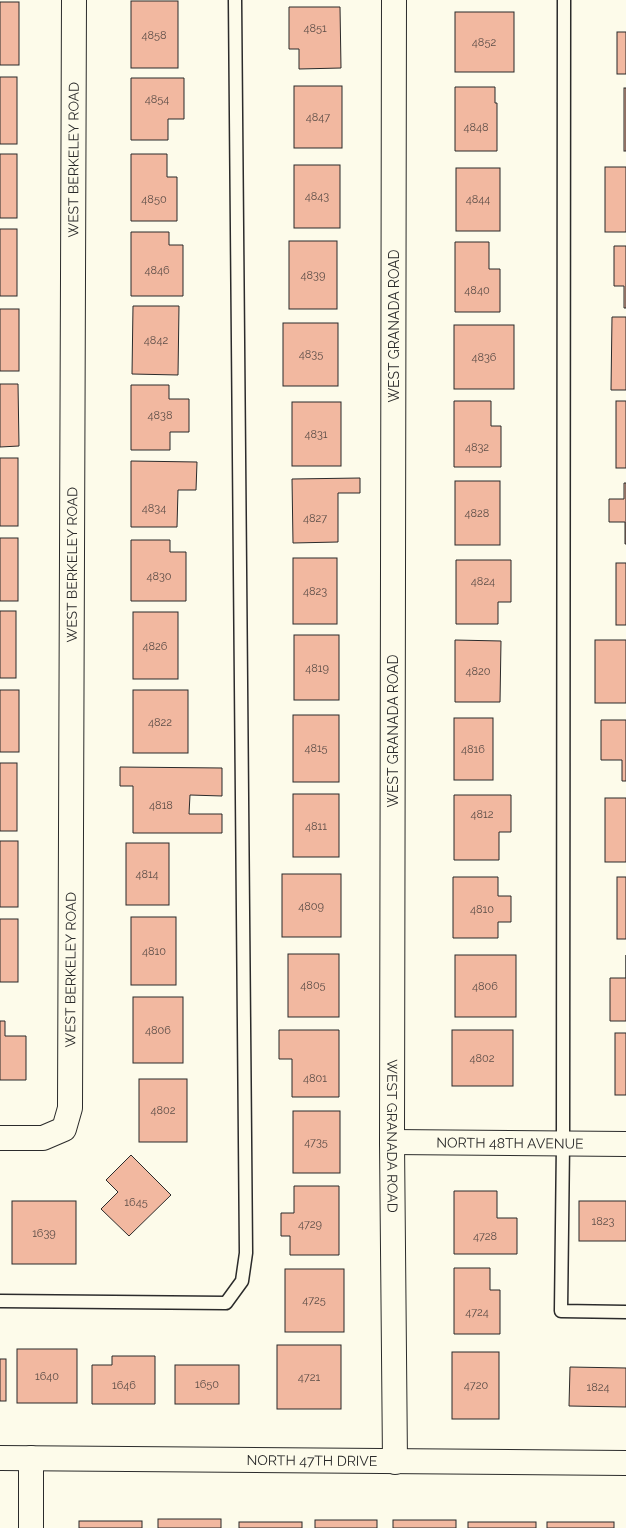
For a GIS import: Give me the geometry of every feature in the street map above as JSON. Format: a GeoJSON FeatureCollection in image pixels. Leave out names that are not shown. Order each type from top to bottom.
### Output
{"type":"FeatureCollection","features":[{"type":"Feature","properties":{"kind":"street","name":"WEST BERKELEY ROAD"},"geometry":{"type":"LineString","coordinates":[[0,1138],[43,1138],[64,1129],[70,1108],[74,0]]}},
{"type":"Feature","properties":{"kind":"street","name":"WEST GRANADA ROAD"},"geometry":{"type":"LineString","coordinates":[[394,0],[392,1142],[395,1462]]}},
{"type":"Feature","properties":{"kind":"street","name":"NORTH 48TH AVENUE"},"geometry":{"type":"LineString","coordinates":[[392,1142],[626,1144]]}},
{"type":"Feature","properties":{"kind":"street","name":"NORTH 47TH DRIVE"},"geometry":{"type":"LineString","coordinates":[[0,1458],[626,1463]]}},
{"type":"Feature","properties":{"kind":"street"},"geometry":{"type":"LineString","coordinates":[[31,1458],[31,1528]]}},
{"type":"Feature","properties":{"kind":"lane"},"geometry":{"type":"LineString","coordinates":[[0,1301],[226,1303],[242,1281],[246,1254],[234,0]]}},
{"type":"Feature","properties":{"kind":"lane"},"geometry":{"type":"LineString","coordinates":[[564,0],[563,1144],[561,1311],[626,1312]]}},
{"type":"Feature","properties":{"kind":"building"},"geometry":{"type":"Polygon","coordinates":[[[131,1],[178,1],[178,68],[131,68],[131,1]]]}},
{"type":"Feature","properties":{"kind":"building"},"geometry":{"type":"Polygon","coordinates":[[[0,2],[19,2],[19,65],[0,65],[0,2]]]}},
{"type":"Feature","properties":{"kind":"building"},"geometry":{"type":"Polygon","coordinates":[[[289,7],[340,7],[341,68],[299,69],[299,49],[289,49],[289,7]]]}},
{"type":"Feature","properties":{"kind":"building"},"geometry":{"type":"Polygon","coordinates":[[[455,12],[514,12],[514,72],[455,72],[455,12]]]}},
{"type":"Feature","properties":{"kind":"building"},"geometry":{"type":"Polygon","coordinates":[[[617,32],[626,32],[626,74],[617,74],[617,32]]]}},
{"type":"Feature","properties":{"kind":"building"},"geometry":{"type":"Polygon","coordinates":[[[0,77],[17,77],[17,144],[0,144],[0,77]]]}},
{"type":"Feature","properties":{"kind":"building"},"geometry":{"type":"Polygon","coordinates":[[[131,78],[184,78],[184,119],[168,119],[168,140],[131,140],[131,78]]]}},
{"type":"Feature","properties":{"kind":"building"},"geometry":{"type":"Polygon","coordinates":[[[294,86],[342,86],[342,148],[294,148],[294,86]]]}},
{"type":"Feature","properties":{"kind":"building"},"geometry":{"type":"Polygon","coordinates":[[[455,87],[495,87],[497,151],[455,151],[455,87]]]}},
{"type":"Feature","properties":{"kind":"building"},"geometry":{"type":"Polygon","coordinates":[[[624,88],[626,88],[626,151],[624,151],[624,88]]]}},
{"type":"Feature","properties":{"kind":"building"},"geometry":{"type":"Polygon","coordinates":[[[0,154],[17,154],[17,218],[0,218],[0,154]]]}},
{"type":"Feature","properties":{"kind":"building"},"geometry":{"type":"Polygon","coordinates":[[[131,154],[167,154],[167,177],[177,177],[177,221],[131,221],[131,154]]]}},
{"type":"Feature","properties":{"kind":"building"},"geometry":{"type":"Polygon","coordinates":[[[294,165],[340,165],[340,228],[294,228],[294,165]]]}},
{"type":"Feature","properties":{"kind":"building"},"geometry":{"type":"Polygon","coordinates":[[[605,167],[626,167],[626,232],[605,232],[605,167]]]}},
{"type":"Feature","properties":{"kind":"building"},"geometry":{"type":"Polygon","coordinates":[[[456,168],[500,168],[500,231],[456,231],[456,168]]]}},
{"type":"Feature","properties":{"kind":"building"},"geometry":{"type":"Polygon","coordinates":[[[0,229],[17,229],[17,296],[0,296],[0,229]]]}},
{"type":"Feature","properties":{"kind":"building"},"geometry":{"type":"Polygon","coordinates":[[[131,232],[169,232],[169,245],[183,245],[183,296],[131,296],[131,232]]]}},
{"type":"Feature","properties":{"kind":"building"},"geometry":{"type":"Polygon","coordinates":[[[289,241],[337,241],[337,309],[289,309],[289,241]]]}},
{"type":"Feature","properties":{"kind":"building"},"geometry":{"type":"Polygon","coordinates":[[[455,242],[489,242],[489,269],[500,269],[500,312],[455,312],[455,242]]]}},
{"type":"Feature","properties":{"kind":"building"},"geometry":{"type":"Polygon","coordinates":[[[614,246],[626,246],[626,308],[624,308],[624,286],[614,286],[614,246]]]}},
{"type":"Feature","properties":{"kind":"building"},"geometry":{"type":"Polygon","coordinates":[[[133,306],[179,306],[178,375],[132,374],[133,306]]]}},
{"type":"Feature","properties":{"kind":"building"},"geometry":{"type":"Polygon","coordinates":[[[0,309],[19,309],[19,371],[0,371],[0,309]]]}},
{"type":"Feature","properties":{"kind":"building"},"geometry":{"type":"Polygon","coordinates":[[[612,317],[626,317],[626,390],[611,390],[612,317]]]}},
{"type":"Feature","properties":{"kind":"building"},"geometry":{"type":"Polygon","coordinates":[[[283,323],[338,323],[338,386],[283,386],[283,323]]]}},
{"type":"Feature","properties":{"kind":"building"},"geometry":{"type":"Polygon","coordinates":[[[454,325],[514,325],[514,389],[454,389],[454,325]]]}},
{"type":"Feature","properties":{"kind":"building"},"geometry":{"type":"Polygon","coordinates":[[[0,384],[18,384],[19,446],[0,447],[0,384]]]}},
{"type":"Feature","properties":{"kind":"building"},"geometry":{"type":"Polygon","coordinates":[[[131,385],[169,385],[169,399],[189,399],[189,432],[170,432],[170,450],[131,450],[131,385]]]}},
{"type":"Feature","properties":{"kind":"building"},"geometry":{"type":"Polygon","coordinates":[[[454,401],[491,401],[491,426],[501,426],[501,467],[454,467],[454,401]]]}},
{"type":"Feature","properties":{"kind":"building"},"geometry":{"type":"Polygon","coordinates":[[[616,401],[626,401],[626,468],[616,468],[616,401]]]}},
{"type":"Feature","properties":{"kind":"building"},"geometry":{"type":"Polygon","coordinates":[[[292,402],[341,402],[341,466],[292,466],[292,402]]]}},
{"type":"Feature","properties":{"kind":"building"},"geometry":{"type":"Polygon","coordinates":[[[0,458],[18,458],[18,526],[0,526],[0,458]]]}},
{"type":"Feature","properties":{"kind":"building"},"geometry":{"type":"Polygon","coordinates":[[[131,461],[197,462],[196,490],[178,490],[177,527],[131,527],[131,461]]]}},
{"type":"Feature","properties":{"kind":"building"},"geometry":{"type":"Polygon","coordinates":[[[360,478],[360,493],[338,493],[338,542],[293,543],[292,479],[360,478]]]}},
{"type":"Feature","properties":{"kind":"building"},"geometry":{"type":"Polygon","coordinates":[[[455,481],[500,481],[500,545],[455,545],[455,481]]]}},
{"type":"Feature","properties":{"kind":"building"},"geometry":{"type":"Polygon","coordinates":[[[624,483],[626,483],[626,544],[625,522],[609,522],[609,499],[624,499],[624,483]]]}},
{"type":"Feature","properties":{"kind":"building"},"geometry":{"type":"Polygon","coordinates":[[[0,538],[18,538],[18,601],[0,601],[0,538]]]}},
{"type":"Feature","properties":{"kind":"building"},"geometry":{"type":"Polygon","coordinates":[[[131,540],[170,540],[170,552],[186,552],[186,601],[131,601],[131,540]]]}},
{"type":"Feature","properties":{"kind":"building"},"geometry":{"type":"Polygon","coordinates":[[[293,558],[337,558],[337,624],[293,624],[293,558]]]}},
{"type":"Feature","properties":{"kind":"building"},"geometry":{"type":"Polygon","coordinates":[[[456,560],[511,560],[511,602],[498,602],[498,624],[456,624],[456,560]]]}},
{"type":"Feature","properties":{"kind":"building"},"geometry":{"type":"Polygon","coordinates":[[[616,563],[626,563],[626,625],[616,625],[616,563]]]}},
{"type":"Feature","properties":{"kind":"building"},"geometry":{"type":"Polygon","coordinates":[[[0,611],[16,611],[16,678],[0,678],[0,611]]]}},
{"type":"Feature","properties":{"kind":"building"},"geometry":{"type":"Polygon","coordinates":[[[133,612],[178,612],[178,679],[133,679],[133,612]]]}},
{"type":"Feature","properties":{"kind":"building"},"geometry":{"type":"Polygon","coordinates":[[[294,635],[339,635],[339,700],[294,700],[294,635]]]}},
{"type":"Feature","properties":{"kind":"building"},"geometry":{"type":"Polygon","coordinates":[[[455,640],[501,641],[500,702],[455,702],[455,640]]]}},
{"type":"Feature","properties":{"kind":"building"},"geometry":{"type":"Polygon","coordinates":[[[595,640],[626,640],[626,703],[595,703],[595,640]]]}},
{"type":"Feature","properties":{"kind":"building"},"geometry":{"type":"Polygon","coordinates":[[[0,690],[19,690],[19,752],[0,752],[0,690]]]}},
{"type":"Feature","properties":{"kind":"building"},"geometry":{"type":"Polygon","coordinates":[[[133,690],[188,690],[188,753],[133,753],[133,690]]]}},
{"type":"Feature","properties":{"kind":"building"},"geometry":{"type":"Polygon","coordinates":[[[293,715],[339,715],[339,782],[293,782],[293,715]]]}},
{"type":"Feature","properties":{"kind":"building"},"geometry":{"type":"Polygon","coordinates":[[[454,718],[493,718],[493,780],[454,780],[454,718]]]}},
{"type":"Feature","properties":{"kind":"building"},"geometry":{"type":"Polygon","coordinates":[[[601,720],[626,720],[626,781],[622,781],[622,760],[601,760],[601,720]]]}},
{"type":"Feature","properties":{"kind":"building"},"geometry":{"type":"Polygon","coordinates":[[[0,763],[17,763],[17,831],[0,831],[0,763]]]}},
{"type":"Feature","properties":{"kind":"building"},"geometry":{"type":"Polygon","coordinates":[[[120,767],[222,768],[222,796],[190,795],[189,814],[222,814],[222,833],[133,833],[133,786],[120,786],[120,767]]]}},
{"type":"Feature","properties":{"kind":"building"},"geometry":{"type":"Polygon","coordinates":[[[293,794],[339,794],[339,857],[293,857],[293,794]]]}},
{"type":"Feature","properties":{"kind":"building"},"geometry":{"type":"Polygon","coordinates":[[[454,795],[511,795],[511,832],[499,832],[499,860],[454,860],[454,795]]]}},
{"type":"Feature","properties":{"kind":"building"},"geometry":{"type":"Polygon","coordinates":[[[605,798],[626,798],[626,862],[605,862],[605,798]]]}},
{"type":"Feature","properties":{"kind":"building"},"geometry":{"type":"Polygon","coordinates":[[[0,841],[18,841],[18,907],[0,907],[0,841]]]}},
{"type":"Feature","properties":{"kind":"building"},"geometry":{"type":"Polygon","coordinates":[[[126,843],[169,843],[169,905],[126,905],[126,843]]]}},
{"type":"Feature","properties":{"kind":"building"},"geometry":{"type":"Polygon","coordinates":[[[282,874],[341,874],[341,937],[282,937],[282,874]]]}},
{"type":"Feature","properties":{"kind":"building"},"geometry":{"type":"Polygon","coordinates":[[[453,877],[498,877],[498,896],[511,896],[511,922],[498,922],[498,938],[453,938],[453,877]]]}},
{"type":"Feature","properties":{"kind":"building"},"geometry":{"type":"Polygon","coordinates":[[[617,877],[626,877],[626,939],[617,939],[617,877]]]}},
{"type":"Feature","properties":{"kind":"building"},"geometry":{"type":"Polygon","coordinates":[[[131,917],[176,917],[176,985],[131,985],[131,917]]]}},
{"type":"Feature","properties":{"kind":"building"},"geometry":{"type":"Polygon","coordinates":[[[0,919],[18,919],[18,982],[0,982],[0,919]]]}},
{"type":"Feature","properties":{"kind":"building"},"geometry":{"type":"Polygon","coordinates":[[[288,954],[339,954],[339,1017],[288,1017],[288,954]]]}},
{"type":"Feature","properties":{"kind":"building"},"geometry":{"type":"Polygon","coordinates":[[[455,955],[516,955],[516,1017],[455,1017],[455,955]]]}},
{"type":"Feature","properties":{"kind":"building"},"geometry":{"type":"Polygon","coordinates":[[[610,978],[626,978],[626,1021],[610,1021],[610,978]]]}},
{"type":"Feature","properties":{"kind":"building"},"geometry":{"type":"Polygon","coordinates":[[[133,997],[183,997],[183,1063],[133,1063],[133,997]]]}},
{"type":"Feature","properties":{"kind":"building"},"geometry":{"type":"Polygon","coordinates":[[[0,1021],[5,1021],[5,1036],[26,1036],[26,1080],[0,1080],[0,1021]]]}},
{"type":"Feature","properties":{"kind":"building"},"geometry":{"type":"Polygon","coordinates":[[[279,1030],[339,1030],[339,1097],[292,1097],[292,1059],[279,1059],[279,1030]]]}},
{"type":"Feature","properties":{"kind":"building"},"geometry":{"type":"Polygon","coordinates":[[[452,1030],[513,1030],[513,1086],[452,1086],[452,1030]]]}},
{"type":"Feature","properties":{"kind":"building"},"geometry":{"type":"Polygon","coordinates":[[[615,1033],[626,1033],[626,1095],[615,1095],[615,1033]]]}},
{"type":"Feature","properties":{"kind":"building"},"geometry":{"type":"Polygon","coordinates":[[[139,1079],[187,1079],[187,1142],[139,1142],[139,1079]]]}},
{"type":"Feature","properties":{"kind":"building"},"geometry":{"type":"Polygon","coordinates":[[[293,1111],[340,1111],[340,1173],[293,1173],[293,1111]]]}},
{"type":"Feature","properties":{"kind":"building"},"geometry":{"type":"Polygon","coordinates":[[[131,1155],[171,1195],[129,1236],[101,1209],[118,1192],[106,1180],[131,1155]]]}},
{"type":"Feature","properties":{"kind":"building"},"geometry":{"type":"Polygon","coordinates":[[[294,1186],[339,1186],[339,1255],[290,1255],[290,1236],[281,1236],[281,1213],[294,1213],[294,1186]]]}},
{"type":"Feature","properties":{"kind":"building"},"geometry":{"type":"Polygon","coordinates":[[[454,1191],[497,1191],[497,1218],[517,1218],[517,1254],[454,1254],[454,1191]]]}},
{"type":"Feature","properties":{"kind":"building"},"geometry":{"type":"Polygon","coordinates":[[[12,1201],[76,1201],[76,1264],[12,1264],[12,1201]]]}},
{"type":"Feature","properties":{"kind":"building"},"geometry":{"type":"Polygon","coordinates":[[[579,1201],[626,1201],[626,1241],[579,1241],[579,1201]]]}},
{"type":"Feature","properties":{"kind":"building"},"geometry":{"type":"Polygon","coordinates":[[[454,1268],[490,1268],[490,1290],[500,1290],[500,1334],[454,1334],[454,1268]]]}},
{"type":"Feature","properties":{"kind":"building"},"geometry":{"type":"Polygon","coordinates":[[[285,1269],[344,1269],[344,1332],[285,1332],[285,1269]]]}},
{"type":"Feature","properties":{"kind":"building"},"geometry":{"type":"Polygon","coordinates":[[[277,1345],[341,1345],[341,1409],[277,1409],[277,1345]]]}},
{"type":"Feature","properties":{"kind":"building"},"geometry":{"type":"Polygon","coordinates":[[[17,1349],[77,1349],[77,1403],[17,1403],[17,1349]]]}},
{"type":"Feature","properties":{"kind":"building"},"geometry":{"type":"Polygon","coordinates":[[[452,1352],[499,1352],[499,1419],[452,1419],[452,1352]]]}},
{"type":"Feature","properties":{"kind":"building"},"geometry":{"type":"Polygon","coordinates":[[[112,1356],[155,1356],[155,1404],[92,1404],[92,1365],[112,1365],[112,1356]]]}},
{"type":"Feature","properties":{"kind":"building"},"geometry":{"type":"Polygon","coordinates":[[[0,1359],[6,1359],[6,1401],[0,1401],[0,1359]]]}},
{"type":"Feature","properties":{"kind":"building"},"geometry":{"type":"Polygon","coordinates":[[[175,1365],[239,1365],[239,1404],[175,1404],[175,1365]]]}},
{"type":"Feature","properties":{"kind":"building"},"geometry":{"type":"Polygon","coordinates":[[[570,1367],[626,1368],[626,1407],[569,1406],[570,1367]]]}},
{"type":"Feature","properties":{"kind":"building"},"geometry":{"type":"Polygon","coordinates":[[[158,1519],[221,1519],[221,1528],[158,1528],[158,1519]]]}},
{"type":"Feature","properties":{"kind":"building"},"geometry":{"type":"Polygon","coordinates":[[[315,1520],[377,1520],[377,1528],[315,1528],[315,1520]]]}},
{"type":"Feature","properties":{"kind":"building"},"geometry":{"type":"Polygon","coordinates":[[[393,1520],[456,1520],[456,1528],[393,1528],[393,1520]]]}},
{"type":"Feature","properties":{"kind":"building"},"geometry":{"type":"Polygon","coordinates":[[[79,1521],[142,1521],[142,1528],[79,1528],[79,1521]]]}},
{"type":"Feature","properties":{"kind":"building"},"geometry":{"type":"Polygon","coordinates":[[[239,1522],[302,1522],[302,1528],[239,1528],[239,1522]]]}},
{"type":"Feature","properties":{"kind":"building"},"geometry":{"type":"Polygon","coordinates":[[[468,1522],[536,1522],[536,1528],[468,1528],[468,1522]]]}},
{"type":"Feature","properties":{"kind":"building"},"geometry":{"type":"Polygon","coordinates":[[[547,1522],[614,1522],[614,1528],[547,1528],[547,1522]]]}}]}
